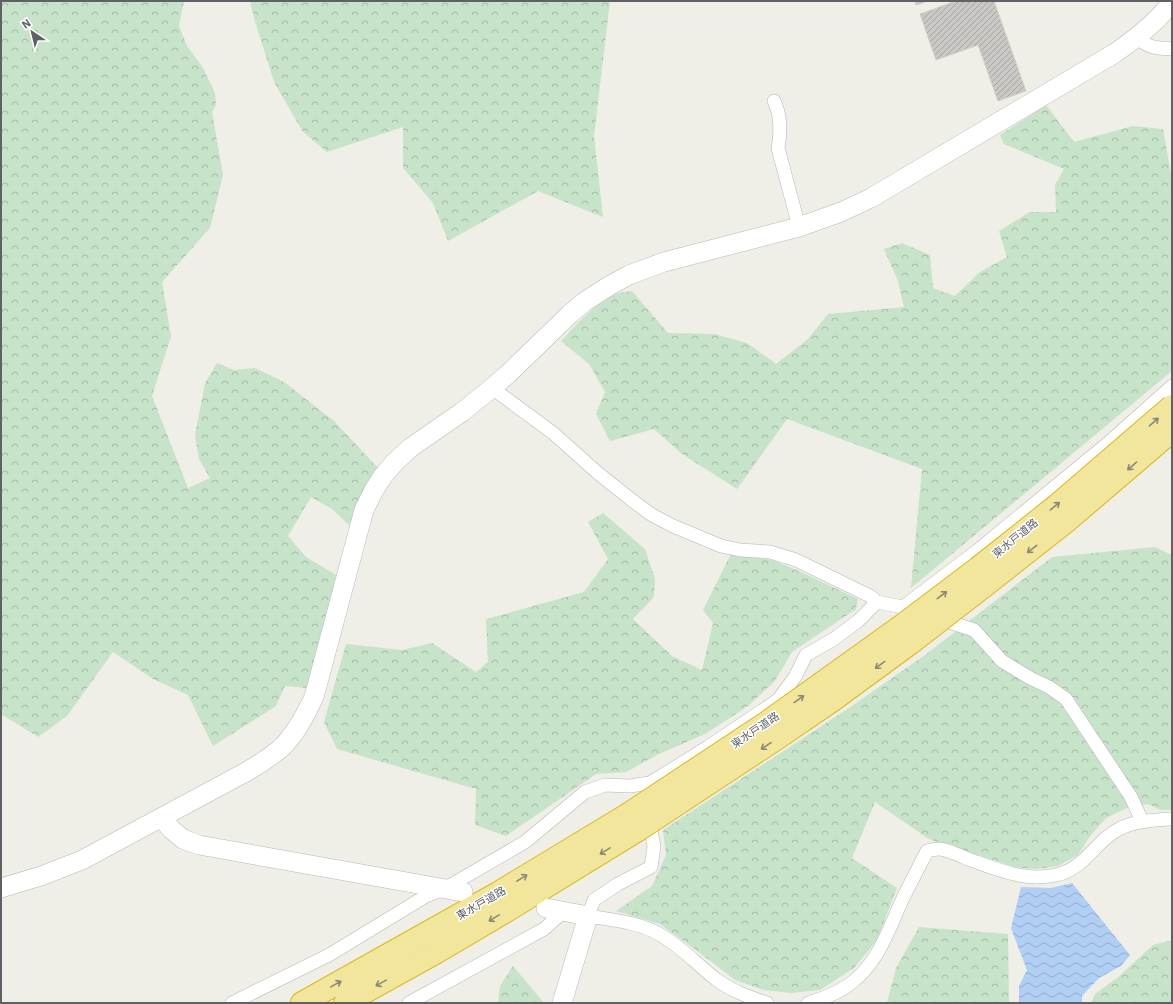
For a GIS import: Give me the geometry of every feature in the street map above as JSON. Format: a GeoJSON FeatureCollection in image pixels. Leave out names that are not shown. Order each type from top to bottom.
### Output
{"type":"FeatureCollection","features":[{"type":"Feature","properties":{"kind":"highway","name":"東水戸道路"},"geometry":{"type":"LineString","coordinates":[[302,1003],[498,893],[633,822],[770,744],[827,692],[905,625],[1056,506],[1172,406]]}},
{"type":"Feature","properties":{"kind":"highway","name":"東水戸道路"},"geometry":{"type":"LineString","coordinates":[[905,625],[988,583],[1068,520],[1172,431]]}},
{"type":"Feature","properties":{"kind":"highway","name":"東水戸道路"},"geometry":{"type":"LineString","coordinates":[[345,1003],[444,948],[633,822]]}},
{"type":"Feature","properties":{"kind":"street"},"geometry":{"type":"LineString","coordinates":[[1,888],[41,876],[82,860],[246,772],[266,760],[281,748],[304,718],[314,697],[364,510],[383,476],[410,448],[462,412],[492,388],[584,302],[629,275],[664,262],[799,227],[841,212],[871,198],[1115,53],[1137,38],[1159,18],[1172,2]]}},
{"type":"Feature","properties":{"kind":"street"},"geometry":{"type":"LineString","coordinates":[[1137,38],[1144,44],[1151,47],[1172,50]]}},
{"type":"Feature","properties":{"kind":"street"},"geometry":{"type":"LineString","coordinates":[[774,101],[777,108],[781,136],[778,148],[799,227]]}},
{"type":"Feature","properties":{"kind":"street"},"geometry":{"type":"LineString","coordinates":[[905,625],[977,552],[1107,444],[1172,386]]}},
{"type":"Feature","properties":{"kind":"street"},"geometry":{"type":"LineString","coordinates":[[492,388],[554,433],[599,474],[633,501],[652,515],[673,526],[721,546],[740,550],[770,552],[796,560],[870,596],[905,625],[974,630],[1002,661],[1030,678],[1049,687],[1066,699],[1131,797],[1142,821]]}},
{"type":"Feature","properties":{"kind":"street"},"geometry":{"type":"LineString","coordinates":[[232,1003],[329,955],[426,896],[444,889],[525,842],[585,792],[606,785],[630,786],[650,783],[708,747],[778,700],[795,677],[806,655],[834,639],[858,622],[877,602]]}},
{"type":"Feature","properties":{"kind":"street"},"geometry":{"type":"LineString","coordinates":[[562,1003],[594,900],[618,884],[650,867],[654,847],[648,812],[630,786]]}},
{"type":"Feature","properties":{"kind":"street"},"geometry":{"type":"LineString","coordinates":[[162,818],[171,829],[184,839],[199,845],[463,892]]}},
{"type":"Feature","properties":{"kind":"street"},"geometry":{"type":"LineString","coordinates":[[808,1003],[830,996],[848,986],[863,972],[878,952],[927,851],[940,849],[1011,874],[1041,877],[1057,875],[1070,870],[1082,862],[1107,837],[1119,828],[1142,821],[1172,819]]}},
{"type":"Feature","properties":{"kind":"street"},"geometry":{"type":"LineString","coordinates":[[409,1003],[544,928],[555,910],[636,925],[659,933],[682,949],[716,980],[730,989],[767,1003]]}},
{"type":"Feature","properties":{"kind":"green space"},"geometry":{"type":"Polygon","coordinates":[[[1,1],[184,1],[179,26],[187,46],[203,68],[215,93],[216,105],[212,112],[223,175],[210,228],[162,282],[171,336],[152,396],[188,488],[210,478],[199,459],[195,435],[205,383],[217,363],[234,370],[255,368],[284,382],[334,421],[378,468],[361,498],[349,525],[332,509],[311,497],[288,536],[306,557],[336,575],[320,643],[307,688],[285,686],[276,706],[213,746],[188,695],[153,679],[113,652],[67,716],[38,737],[1,714],[1,1]]]}},
{"type":"Feature","properties":{"kind":"green space"},"geometry":{"type":"Polygon","coordinates":[[[250,1],[610,1],[594,136],[603,217],[538,191],[448,241],[433,203],[403,168],[403,127],[327,152],[303,132],[274,82],[250,1]]]}},
{"type":"Feature","properties":{"kind":"green space"},"geometry":{"type":"Polygon","coordinates":[[[1046,105],[1074,142],[1133,126],[1163,129],[1172,174],[1172,371],[911,588],[922,469],[787,419],[737,489],[682,454],[654,429],[610,441],[596,414],[605,392],[589,364],[561,341],[587,314],[601,303],[616,294],[632,291],[668,333],[714,334],[747,343],[776,364],[808,339],[828,314],[904,307],[898,281],[884,249],[902,243],[930,255],[933,288],[955,296],[980,272],[1007,257],[999,231],[1030,212],[1056,212],[1055,185],[1064,169],[1004,144],[1000,135],[1046,105]]]}},
{"type":"Feature","properties":{"kind":"green space"},"geometry":{"type":"Polygon","coordinates":[[[603,513],[645,549],[655,579],[654,597],[633,619],[672,656],[702,670],[713,623],[703,610],[731,554],[772,560],[799,571],[858,599],[856,609],[792,652],[775,681],[748,706],[705,734],[659,754],[626,772],[596,774],[506,836],[475,825],[476,789],[337,749],[324,722],[346,644],[402,650],[432,643],[476,672],[488,662],[486,619],[584,592],[608,559],[588,522],[603,513]]]}},
{"type":"Feature","properties":{"kind":"green space"},"geometry":{"type":"Polygon","coordinates":[[[1155,547],[1172,555],[1172,810],[1161,810],[1148,804],[1127,808],[1106,818],[1090,836],[1078,855],[1058,866],[1037,869],[1014,867],[929,839],[875,802],[852,858],[897,888],[877,940],[854,968],[820,990],[791,993],[764,990],[735,980],[660,924],[616,911],[652,886],[666,855],[663,830],[846,710],[925,655],[1052,557],[1155,547]]]}},
{"type":"Feature","properties":{"kind":"green space"},"geometry":{"type":"Polygon","coordinates":[[[919,927],[1008,934],[1009,1003],[887,1003],[896,968],[919,927]]]}},
{"type":"Feature","properties":{"kind":"green space"},"geometry":{"type":"Polygon","coordinates":[[[1172,940],[1172,1003],[1091,1003],[1095,994],[1117,978],[1153,945],[1172,940]]]}},
{"type":"Feature","properties":{"kind":"green space"},"geometry":{"type":"Polygon","coordinates":[[[513,966],[544,1003],[498,1003],[500,986],[513,966]]]}},
{"type":"Feature","properties":{"kind":"water"},"geometry":{"type":"Polygon","coordinates":[[[1072,883],[1130,955],[1121,966],[1099,978],[1082,996],[1082,1003],[1019,1003],[1019,986],[1027,970],[1011,928],[1021,887],[1051,888],[1072,883]]]}},
{"type":"Feature","properties":{"kind":"building"},"geometry":{"type":"Polygon","coordinates":[[[915,1],[928,1],[916,5],[915,1]]]}},
{"type":"Feature","properties":{"kind":"building"},"geometry":{"type":"Polygon","coordinates":[[[956,1],[994,1],[1026,91],[998,101],[978,45],[936,60],[920,14],[956,1]]]}}]}
